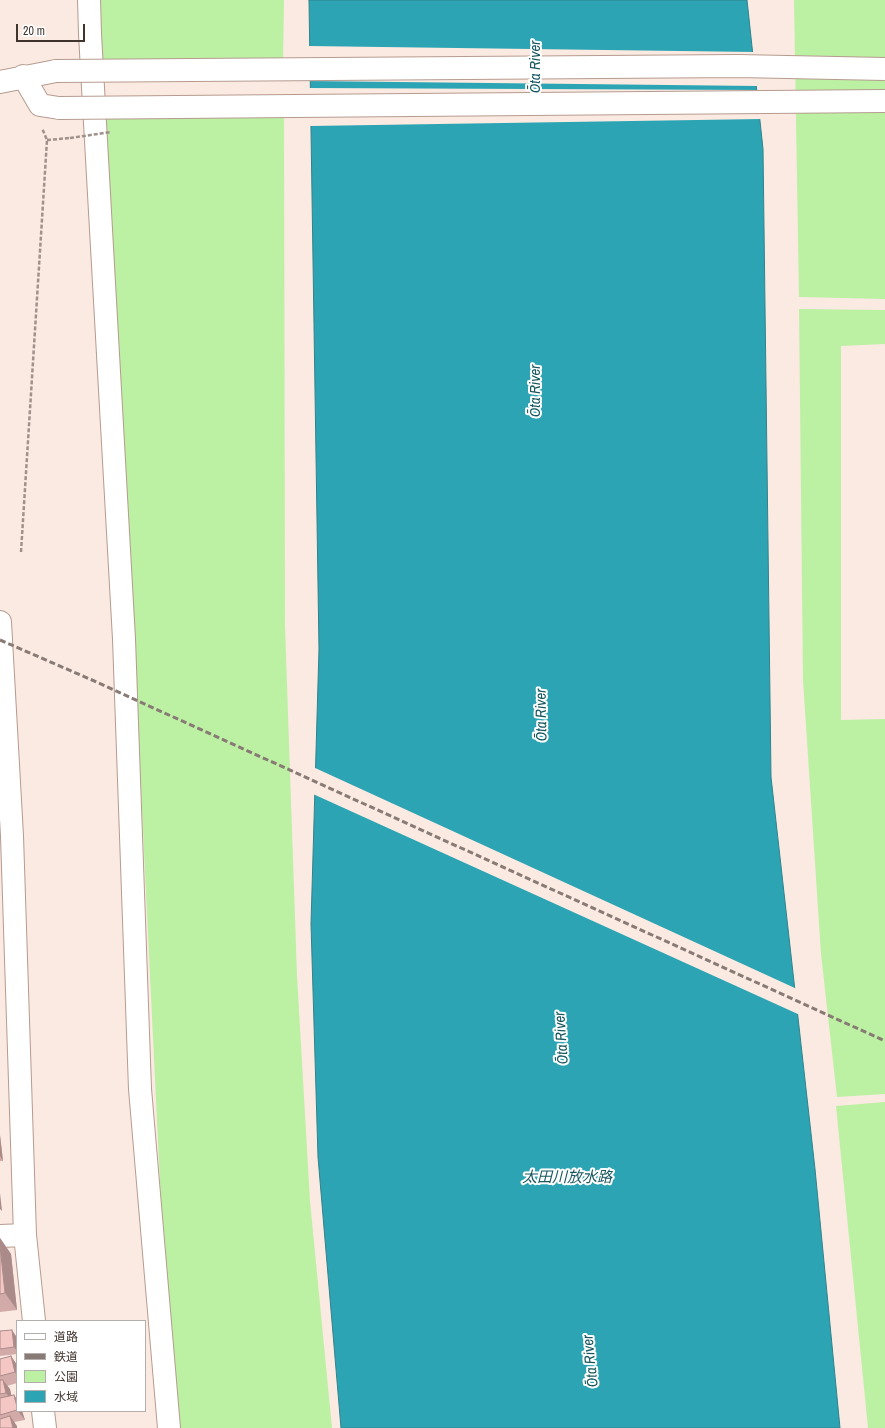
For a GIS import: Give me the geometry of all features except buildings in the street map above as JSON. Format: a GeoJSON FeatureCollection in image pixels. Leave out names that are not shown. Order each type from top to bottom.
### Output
{"type":"FeatureCollection","features":[{"type":"Feature","properties":{"kind":"street"},"geometry":{"type":"LineString","coordinates":[[89,0],[124,639],[140,1090],[168,1428]]}},
{"type":"Feature","properties":{"kind":"street"},"geometry":{"type":"LineString","coordinates":[[0,82],[23,76],[56,71],[738,66],[885,69]]}},
{"type":"Feature","properties":{"kind":"street"},"geometry":{"type":"LineString","coordinates":[[23,76],[40,105],[59,108],[885,101]]}},
{"type":"Feature","properties":{"kind":"street"},"geometry":{"type":"LineString","coordinates":[[0,622],[6,838],[8,1000],[25,1235],[34,1320]]}},
{"type":"Feature","properties":{"kind":"street"},"geometry":{"type":"LineString","coordinates":[[0,1236],[25,1235]]}},
{"type":"Feature","properties":{"kind":"street"},"geometry":{"type":"LineString","coordinates":[[43,1412],[45,1428]]}},
{"type":"Feature","properties":{"kind":"path"},"geometry":{"type":"LineString","coordinates":[[21,552],[47,140],[41,125]]}},
{"type":"Feature","properties":{"kind":"path"},"geometry":{"type":"LineString","coordinates":[[47,140],[70,138]]}},
{"type":"Feature","properties":{"kind":"green space"},"geometry":{"type":"Polygon","coordinates":[[[97,0],[284,0],[283,63],[98,72],[97,0]]]}},
{"type":"Feature","properties":{"kind":"green space"},"geometry":{"type":"Polygon","coordinates":[[[794,0],[885,0],[885,299],[799,297],[794,0]]]}},
{"type":"Feature","properties":{"kind":"green space"},"geometry":{"type":"Polygon","coordinates":[[[105,113],[284,114],[285,627],[297,976],[310,1201],[332,1428],[178,1428],[167,1328],[125,457],[105,113]]]}},
{"type":"Feature","properties":{"kind":"green space"},"geometry":{"type":"Polygon","coordinates":[[[799,309],[885,310],[885,344],[841,346],[841,720],[885,719],[885,1094],[837,1097],[821,954],[803,680],[799,309]]]}},
{"type":"Feature","properties":{"kind":"green space"},"geometry":{"type":"Polygon","coordinates":[[[885,1102],[885,1428],[868,1428],[836,1106],[885,1102]]]}},
{"type":"Feature","properties":{"kind":"water","name":"太田川放水路"},"geometry":{"type":"Polygon","coordinates":[[[309,0],[747,0],[763,149],[771,777],[815,1169],[840,1428],[341,1428],[318,1157],[311,924],[319,649],[309,0]]]}},
{"type":"Feature","properties":{"kind":"pier"},"geometry":{"type":"Polygon","coordinates":[[[308,46],[754,52],[758,86],[309,81],[308,46]]]}},
{"type":"Feature","properties":{"kind":"pier"},"geometry":{"type":"Polygon","coordinates":[[[309,88],[758,90],[761,119],[310,126],[309,88]]]}},
{"type":"Feature","properties":{"kind":"pier"},"geometry":{"type":"Polygon","coordinates":[[[313,767],[797,989],[800,1015],[313,794],[313,767]]]}},
{"type":"Feature","properties":{"kind":"railway"},"geometry":{"type":"LineString","coordinates":[[0,640],[92,680],[885,1041]]}},
{"type":"Feature","properties":{"kind":"water label","name":"Ōta River"},"geometry":{"type":"Point","coordinates":[536,67]}},
{"type":"Feature","properties":{"kind":"water label","name":"Ōta River"},"geometry":{"type":"Point","coordinates":[536,391]}},
{"type":"Feature","properties":{"kind":"water label","name":"Ōta River"},"geometry":{"type":"Point","coordinates":[542,715]}},
{"type":"Feature","properties":{"kind":"water label","name":"Ōta River"},"geometry":{"type":"Point","coordinates":[562,1038]}},
{"type":"Feature","properties":{"kind":"water label","name":"Ōta River"},"geometry":{"type":"Point","coordinates":[591,1361]}}]}
